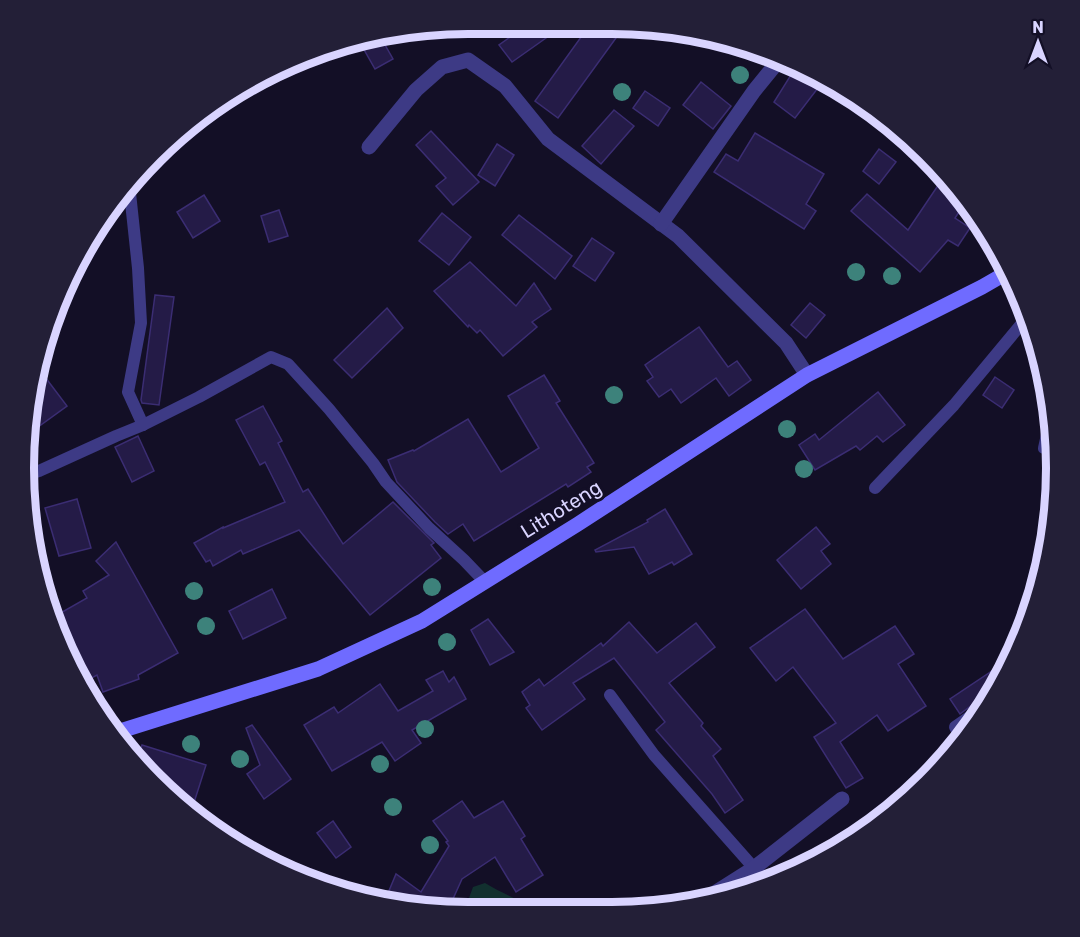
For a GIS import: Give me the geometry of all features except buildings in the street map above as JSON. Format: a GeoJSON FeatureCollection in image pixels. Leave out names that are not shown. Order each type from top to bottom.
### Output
{"type":"FeatureCollection","features":[{"type":"Feature","properties":{"kind":"main road","name":"Lithoteng"},"geometry":{"type":"LineString","coordinates":[[122,730],[318,669],[422,621],[578,524],[807,375],[1001,276]]}},
{"type":"Feature","properties":{"kind":"street"},"geometry":{"type":"LineString","coordinates":[[369,147],[416,90],[442,67],[468,60],[505,86],[548,139],[678,237],[786,343],[807,375]]}},
{"type":"Feature","properties":{"kind":"street"},"geometry":{"type":"LineString","coordinates":[[661,224],[754,91],[774,66]]}},
{"type":"Feature","properties":{"kind":"street"},"geometry":{"type":"LineString","coordinates":[[722,889],[754,868],[842,799]]}},
{"type":"Feature","properties":{"kind":"street"},"geometry":{"type":"LineString","coordinates":[[754,868],[760,876]]}},
{"type":"Feature","properties":{"kind":"lane"},"geometry":{"type":"LineString","coordinates":[[130,196],[141,323],[128,392],[143,425]]}},
{"type":"Feature","properties":{"kind":"lane"},"geometry":{"type":"LineString","coordinates":[[875,488],[954,405],[1021,325]]}},
{"type":"Feature","properties":{"kind":"lane"},"geometry":{"type":"LineString","coordinates":[[34,472],[143,425],[271,357],[288,364],[337,418],[386,482],[429,528],[485,582]]}},
{"type":"Feature","properties":{"kind":"lane"},"geometry":{"type":"LineString","coordinates":[[610,694],[654,755],[754,868]]}},
{"type":"Feature","properties":{"kind":"lane"},"geometry":{"type":"LineString","coordinates":[[957,731],[955,727],[965,720]]}},
{"type":"Feature","properties":{"kind":"green space"},"geometry":{"type":"Polygon","coordinates":[[[485,883],[521,902],[471,902],[469,898],[473,887],[485,883]]]}}]}
